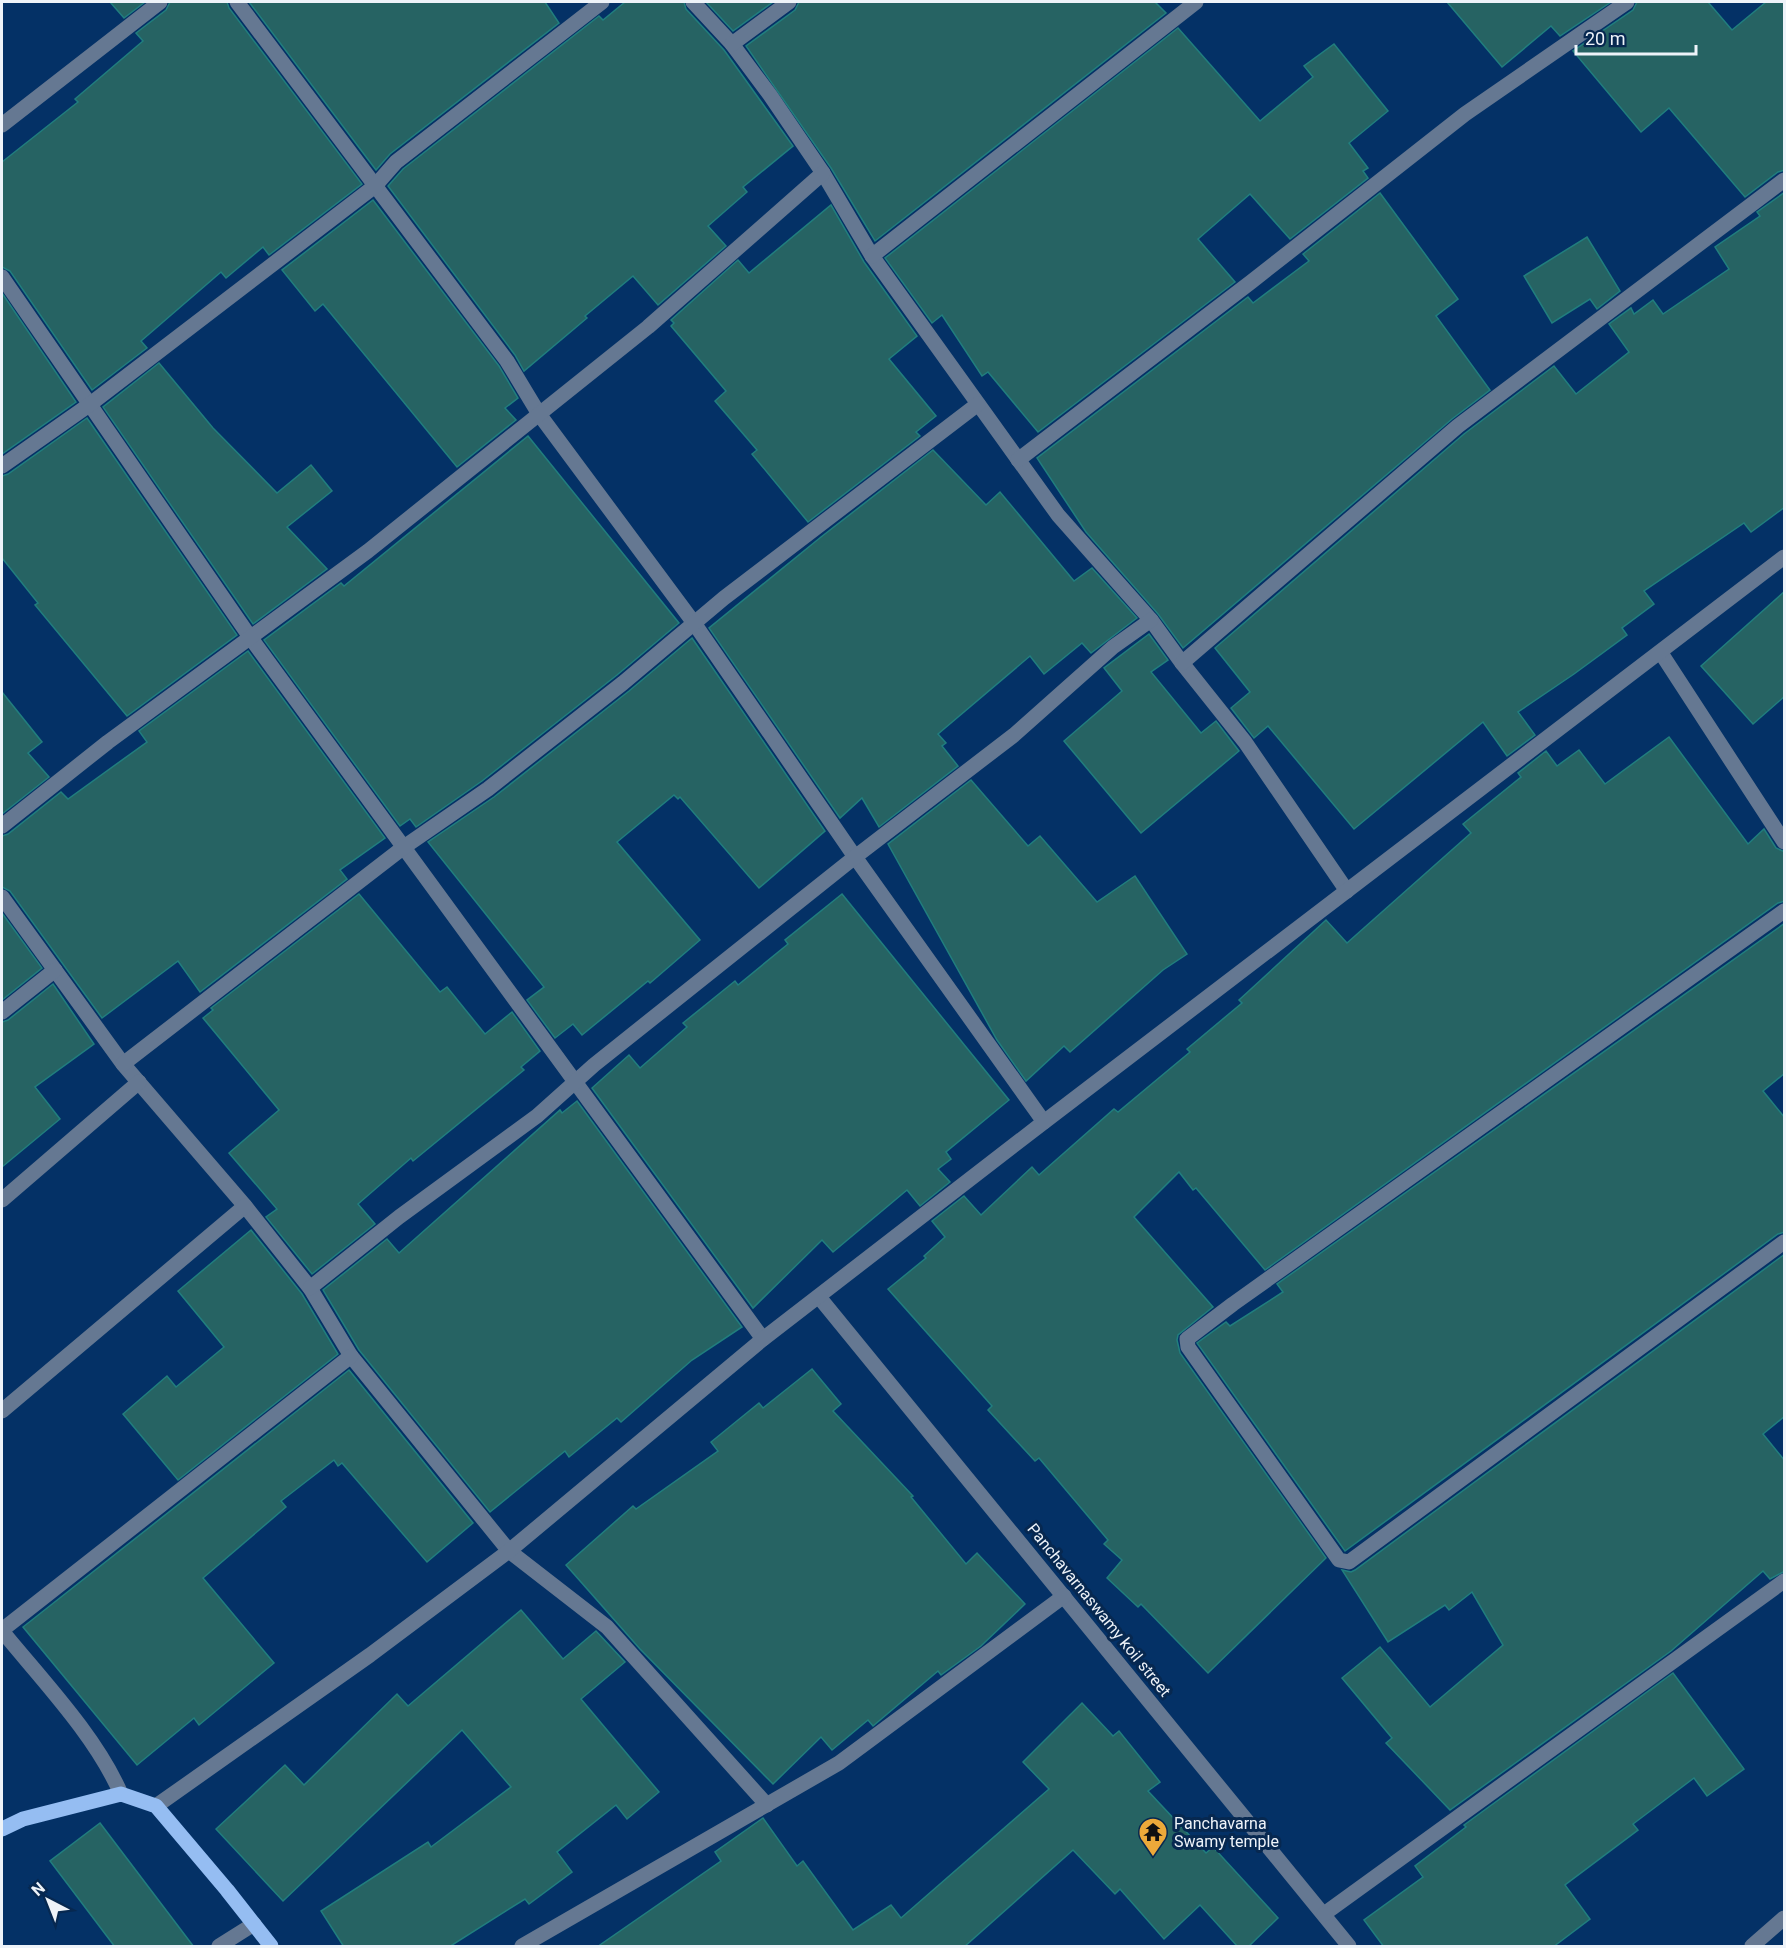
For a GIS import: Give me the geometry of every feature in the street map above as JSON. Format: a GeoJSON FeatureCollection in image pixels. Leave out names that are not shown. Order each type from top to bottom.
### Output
{"type":"FeatureCollection","features":[{"type":"Feature","properties":{"kind":"main road"},"geometry":{"type":"LineString","coordinates":[[2,1829],[23,1819],[121,1794],[156,1806],[271,1947]]}},
{"type":"Feature","properties":{"kind":"street"},"geometry":{"type":"LineString","coordinates":[[2,125],[159,2]]}},
{"type":"Feature","properties":{"kind":"street"},"geometry":{"type":"LineString","coordinates":[[237,2],[507,361],[539,414],[694,623],[855,857],[1044,1122]]}},
{"type":"Feature","properties":{"kind":"street"},"geometry":{"type":"LineString","coordinates":[[2,466],[89,405],[375,186],[396,162],[602,2]]}},
{"type":"Feature","properties":{"kind":"street"},"geometry":{"type":"LineString","coordinates":[[693,2],[732,44],[824,173],[872,256],[1058,515],[1151,620],[1245,742],[1347,891]]}},
{"type":"Feature","properties":{"kind":"street"},"geometry":{"type":"LineString","coordinates":[[732,44],[789,2]]}},
{"type":"Feature","properties":{"kind":"street"},"geometry":{"type":"LineString","coordinates":[[872,256],[1196,2]]}},
{"type":"Feature","properties":{"kind":"street"},"geometry":{"type":"LineString","coordinates":[[1018,460],[1251,282],[1465,114],[1627,2]]}},
{"type":"Feature","properties":{"kind":"street"},"geometry":{"type":"LineString","coordinates":[[2,826],[108,742],[369,551],[648,327],[824,173]]}},
{"type":"Feature","properties":{"kind":"street"},"geometry":{"type":"LineString","coordinates":[[1182,663],[1458,426],[1785,180]]}},
{"type":"Feature","properties":{"kind":"street"},"geometry":{"type":"LineString","coordinates":[[2,277],[250,637],[764,1339]]}},
{"type":"Feature","properties":{"kind":"street"},"geometry":{"type":"LineString","coordinates":[[123,1064],[404,847],[488,789],[623,684],[724,598],[978,404]]}},
{"type":"Feature","properties":{"kind":"street"},"geometry":{"type":"LineString","coordinates":[[156,1806],[370,1654],[509,1551],[764,1339],[1044,1122],[1785,557]]}},
{"type":"Feature","properties":{"kind":"street"},"geometry":{"type":"LineString","coordinates":[[310,1288],[399,1217],[537,1116],[574,1081],[855,857],[1014,735],[1113,647],[1151,620]]}},
{"type":"Feature","properties":{"kind":"street"},"geometry":{"type":"LineString","coordinates":[[1661,653],[1785,842]]}},
{"type":"Feature","properties":{"kind":"street"},"geometry":{"type":"LineString","coordinates":[[2,897],[123,1064],[245,1206],[310,1288],[351,1356],[509,1551],[607,1627],[767,1805]]}},
{"type":"Feature","properties":{"kind":"street"},"geometry":{"type":"LineString","coordinates":[[1785,911],[1233,1304],[1187,1339],[1188,1347],[1339,1560],[1349,1562],[1785,1242]]}},
{"type":"Feature","properties":{"kind":"street"},"geometry":{"type":"LineString","coordinates":[[2,1012],[55,970]]}},
{"type":"Feature","properties":{"kind":"street"},"geometry":{"type":"LineString","coordinates":[[2,1200],[139,1082]]}},
{"type":"Feature","properties":{"kind":"street"},"geometry":{"type":"LineString","coordinates":[[2,1411],[245,1206]]}},
{"type":"Feature","properties":{"kind":"street","name":"Panchavarnaswamy koil street"},"geometry":{"type":"LineString","coordinates":[[819,1297],[1349,1947]]}},
{"type":"Feature","properties":{"kind":"street"},"geometry":{"type":"LineString","coordinates":[[121,1794],[112,1773],[92,1742],[2,1630],[351,1356]]}},
{"type":"Feature","properties":{"kind":"street"},"geometry":{"type":"LineString","coordinates":[[1324,1914],[1785,1581]]}},
{"type":"Feature","properties":{"kind":"street"},"geometry":{"type":"LineString","coordinates":[[522,1947],[839,1762],[1064,1596]]}},
{"type":"Feature","properties":{"kind":"street"},"geometry":{"type":"LineString","coordinates":[[1752,1947],[1785,1918]]}},
{"type":"Feature","properties":{"kind":"street"},"geometry":{"type":"LineString","coordinates":[[219,1947],[254,1924]]}},
{"type":"Feature","properties":{"kind":"building"},"geometry":{"type":"Polygon","coordinates":[[[110,2],[145,2],[124,18],[110,2]]]}},
{"type":"Feature","properties":{"kind":"building"},"geometry":{"type":"Polygon","coordinates":[[[170,2],[227,2],[229,8],[362,184],[269,255],[263,247],[226,278],[221,272],[141,341],[147,348],[92,390],[10,271],[2,267],[2,162],[78,102],[75,99],[143,41],[136,33],[166,10],[170,2]]]}},
{"type":"Feature","properties":{"kind":"building"},"geometry":{"type":"Polygon","coordinates":[[[249,2],[545,2],[559,23],[390,154],[376,170],[249,2]]]}},
{"type":"Feature","properties":{"kind":"building"},"geometry":{"type":"Polygon","coordinates":[[[625,2],[684,2],[686,9],[724,50],[793,146],[743,187],[747,192],[708,226],[726,246],[658,305],[633,276],[524,371],[515,355],[388,186],[403,169],[599,16],[603,20],[625,2]]]}},
{"type":"Feature","properties":{"kind":"building"},"geometry":{"type":"Polygon","coordinates":[[[706,2],[773,2],[733,31],[706,2]]]}},
{"type":"Feature","properties":{"kind":"building"},"geometry":{"type":"Polygon","coordinates":[[[799,2],[1155,2],[1166,13],[875,241],[831,168],[746,46],[795,10],[799,2]]]}},
{"type":"Feature","properties":{"kind":"building"},"geometry":{"type":"Polygon","coordinates":[[[1447,2],[1611,2],[1560,36],[1551,26],[1502,67],[1447,2]]]}},
{"type":"Feature","properties":{"kind":"building"},"geometry":{"type":"Polygon","coordinates":[[[1637,2],[1708,2],[1732,30],[1766,2],[1785,2],[1785,170],[1778,172],[1745,197],[1669,108],[1641,132],[1573,51],[1633,10],[1637,2]]]}},
{"type":"Feature","properties":{"kind":"building"},"geometry":{"type":"Polygon","coordinates":[[[1178,28],[1260,121],[1313,77],[1304,66],[1334,44],[1388,111],[1349,143],[1368,168],[1363,171],[1368,178],[1290,239],[1250,194],[1198,239],[1235,282],[1038,432],[988,372],[982,376],[942,315],[932,323],[885,258],[1178,28]]]}},
{"type":"Feature","properties":{"kind":"building"},"geometry":{"type":"Polygon","coordinates":[[[1785,192],[1785,507],[1751,532],[1744,523],[1644,591],[1654,604],[1622,628],[1627,635],[1518,712],[1535,735],[1507,756],[1483,722],[1354,829],[1268,726],[1254,738],[1231,708],[1250,692],[1215,648],[1464,434],[1554,366],[1576,394],[1629,352],[1609,324],[1631,308],[1634,314],[1653,300],[1663,314],[1729,269],[1715,247],[1760,216],[1757,212],[1785,192]]]}},
{"type":"Feature","properties":{"kind":"building"},"geometry":{"type":"Polygon","coordinates":[[[1380,193],[1458,299],[1436,316],[1490,390],[1452,419],[1183,648],[1158,614],[1086,532],[1037,458],[1248,297],[1253,303],[1309,261],[1303,254],[1380,193]]]}},
{"type":"Feature","properties":{"kind":"building"},"geometry":{"type":"Polygon","coordinates":[[[373,200],[499,366],[518,398],[505,408],[516,420],[457,467],[323,304],[315,311],[282,270],[373,200]]]}},
{"type":"Feature","properties":{"kind":"building"},"geometry":{"type":"Polygon","coordinates":[[[831,205],[864,262],[917,336],[889,359],[936,416],[916,432],[920,436],[808,522],[752,454],[757,450],[715,401],[726,391],[671,326],[674,323],[671,320],[738,260],[749,273],[831,205]]]}},
{"type":"Feature","properties":{"kind":"building"},"geometry":{"type":"Polygon","coordinates":[[[1587,237],[1620,291],[1597,309],[1590,299],[1552,323],[1524,276],[1587,237]]]}},
{"type":"Feature","properties":{"kind":"building"},"geometry":{"type":"Polygon","coordinates":[[[2,293],[76,402],[2,454],[2,293]]]}},
{"type":"Feature","properties":{"kind":"building"},"geometry":{"type":"Polygon","coordinates":[[[159,363],[213,428],[277,493],[311,465],[332,491],[287,527],[327,569],[253,624],[103,407],[159,363]]]}},
{"type":"Feature","properties":{"kind":"building"},"geometry":{"type":"Polygon","coordinates":[[[87,418],[237,635],[127,716],[35,605],[38,603],[2,558],[2,476],[87,418]]]}},
{"type":"Feature","properties":{"kind":"building"},"geometry":{"type":"Polygon","coordinates":[[[528,436],[679,623],[482,781],[416,827],[410,819],[400,826],[264,640],[341,583],[344,586],[528,436]]]}},
{"type":"Feature","properties":{"kind":"building"},"geometry":{"type":"Polygon","coordinates":[[[933,450],[986,505],[1000,492],[1074,581],[1092,568],[1137,618],[1091,653],[1082,643],[1044,674],[1030,656],[938,734],[946,743],[942,746],[958,766],[879,827],[862,798],[840,818],[709,628],[933,450]]]}},
{"type":"Feature","properties":{"kind":"building"},"geometry":{"type":"Polygon","coordinates":[[[1785,591],[1785,696],[1753,724],[1701,666],[1785,591]]]}},
{"type":"Feature","properties":{"kind":"building"},"geometry":{"type":"Polygon","coordinates":[[[1149,634],[1168,660],[1151,672],[1201,733],[1216,721],[1239,751],[1141,833],[1064,741],[1122,691],[1104,668],[1149,634]]]}},
{"type":"Feature","properties":{"kind":"building"},"geometry":{"type":"Polygon","coordinates":[[[692,638],[825,831],[759,888],[680,797],[678,799],[674,795],[617,842],[700,940],[650,983],[648,981],[582,1035],[573,1024],[555,1038],[527,1000],[544,987],[428,842],[494,797],[629,691],[692,638]]]}},
{"type":"Feature","properties":{"kind":"building"},"geometry":{"type":"Polygon","coordinates":[[[248,651],[385,838],[340,870],[347,879],[200,992],[178,961],[102,1018],[10,891],[2,887],[2,836],[8,834],[61,792],[68,799],[147,742],[139,731],[248,651]]]}},
{"type":"Feature","properties":{"kind":"building"},"geometry":{"type":"Polygon","coordinates":[[[2,692],[42,742],[28,753],[49,777],[2,814],[2,692]]]}},
{"type":"Feature","properties":{"kind":"building"},"geometry":{"type":"Polygon","coordinates":[[[1669,737],[1748,844],[1764,829],[1776,848],[1785,852],[1785,901],[1778,903],[1265,1270],[1196,1188],[1193,1190],[1179,1172],[1134,1217],[1213,1307],[1178,1335],[1180,1353],[1326,1558],[1208,1673],[1141,1604],[1138,1607],[1107,1578],[1122,1560],[1104,1544],[1108,1540],[1039,1458],[1035,1461],[988,1410],[992,1406],[888,1289],[926,1258],[924,1256],[945,1237],[932,1221],[964,1196],[981,1215],[1032,1167],[1039,1175],[1114,1109],[1118,1112],[1190,1052],[1187,1049],[1242,1003],[1239,1000],[1326,920],[1347,943],[1471,833],[1463,824],[1521,777],[1518,773],[1546,751],[1557,766],[1579,750],[1605,784],[1669,737]]]}},
{"type":"Feature","properties":{"kind":"building"},"geometry":{"type":"Polygon","coordinates":[[[971,780],[1028,846],[1040,836],[1097,902],[1135,876],[1187,954],[1163,970],[1070,1052],[1064,1046],[1026,1081],[997,1040],[888,844],[971,780]]]}},
{"type":"Feature","properties":{"kind":"building"},"geometry":{"type":"Polygon","coordinates":[[[359,894],[440,992],[447,987],[485,1034],[512,1012],[540,1051],[521,1067],[524,1070],[413,1161],[411,1158],[358,1204],[375,1224],[312,1274],[266,1217],[277,1209],[229,1153],[279,1110],[203,1018],[213,1010],[211,1008],[359,894]]]}},
{"type":"Feature","properties":{"kind":"building"},"geometry":{"type":"Polygon","coordinates":[[[842,894],[1009,1100],[946,1152],[951,1159],[938,1169],[950,1182],[920,1206],[907,1190],[833,1252],[822,1240],[753,1308],[592,1088],[629,1055],[640,1068],[687,1027],[683,1023],[735,981],[738,985],[788,944],[785,940],[842,894]]]}},
{"type":"Feature","properties":{"kind":"building"},"geometry":{"type":"Polygon","coordinates":[[[2,913],[42,968],[2,1000],[2,913]]]}},
{"type":"Feature","properties":{"kind":"building"},"geometry":{"type":"Polygon","coordinates":[[[1785,923],[1785,1073],[1763,1091],[1785,1118],[1785,1232],[1778,1234],[1345,1551],[1197,1343],[1226,1322],[1230,1326],[1283,1292],[1277,1284],[1785,923]]]}},
{"type":"Feature","properties":{"kind":"building"},"geometry":{"type":"Polygon","coordinates":[[[53,984],[94,1044],[35,1087],[60,1119],[2,1167],[2,1022],[8,1020],[53,984]]]}},
{"type":"Feature","properties":{"kind":"building"},"geometry":{"type":"Polygon","coordinates":[[[577,1101],[742,1327],[692,1360],[621,1422],[617,1418],[569,1457],[565,1451],[490,1512],[359,1350],[323,1290],[387,1239],[399,1253],[560,1110],[562,1113],[577,1101]]]}},
{"type":"Feature","properties":{"kind":"building"},"geometry":{"type":"Polygon","coordinates":[[[251,1230],[302,1294],[338,1354],[178,1480],[123,1414],[167,1376],[176,1387],[224,1347],[178,1291],[251,1230]]]}},
{"type":"Feature","properties":{"kind":"building"},"geometry":{"type":"Polygon","coordinates":[[[1785,1254],[1785,1416],[1763,1434],[1785,1461],[1785,1571],[1770,1579],[1763,1571],[1671,1651],[1450,1810],[1386,1743],[1392,1738],[1342,1678],[1380,1647],[1430,1707],[1503,1645],[1472,1592],[1449,1610],[1445,1605],[1388,1642],[1342,1570],[1351,1572],[1355,1570],[1785,1254]]]}},
{"type":"Feature","properties":{"kind":"building"},"geometry":{"type":"Polygon","coordinates":[[[812,1369],[841,1404],[833,1411],[913,1496],[911,1497],[966,1564],[977,1553],[1025,1604],[981,1646],[941,1675],[938,1671],[873,1726],[868,1720],[832,1750],[821,1737],[773,1784],[640,1649],[566,1565],[633,1506],[636,1509],[718,1451],[711,1442],[759,1403],[763,1408],[812,1369]]]}},
{"type":"Feature","properties":{"kind":"building"},"geometry":{"type":"Polygon","coordinates":[[[349,1370],[473,1523],[427,1562],[342,1463],[338,1466],[334,1460],[281,1501],[286,1507],[203,1578],[274,1663],[199,1725],[194,1718],[137,1765],[23,1627],[349,1370]]]}},
{"type":"Feature","properties":{"kind":"building"},"geometry":{"type":"Polygon","coordinates":[[[521,1610],[563,1659],[596,1631],[625,1662],[581,1699],[659,1792],[627,1819],[616,1805],[557,1852],[572,1872],[529,1904],[525,1899],[449,1947],[344,1947],[321,1911],[428,1842],[431,1847],[511,1787],[462,1730],[283,1901],[216,1829],[285,1765],[304,1785],[397,1694],[408,1706],[521,1610]]]}},
{"type":"Feature","properties":{"kind":"building"},"geometry":{"type":"Polygon","coordinates":[[[1673,1673],[1744,1769],[1707,1796],[1694,1778],[1633,1824],[1638,1830],[1565,1885],[1590,1919],[1553,1947],[1384,1947],[1364,1920],[1423,1877],[1415,1866],[1466,1827],[1464,1825],[1673,1673]]]}},
{"type":"Feature","properties":{"kind":"building"},"geometry":{"type":"Polygon","coordinates":[[[1082,1703],[1113,1736],[1119,1731],[1160,1782],[1148,1791],[1206,1853],[1213,1847],[1278,1918],[1248,1947],[1238,1947],[1200,1905],[1164,1939],[1120,1889],[1115,1894],[1073,1850],[964,1947],[597,1947],[721,1861],[715,1852],[763,1818],[797,1866],[803,1861],[853,1930],[891,1905],[901,1918],[1049,1789],[1023,1762],[1082,1703]]]}},
{"type":"Feature","properties":{"kind":"building"},"geometry":{"type":"Polygon","coordinates":[[[100,1823],[194,1947],[115,1947],[50,1861],[100,1823]]]}},
{"type":"Feature","properties":{"kind":"place","name":"Panchavarna Swamy temple"},"geometry":{"type":"Point","coordinates":[1153,1858]}}]}
